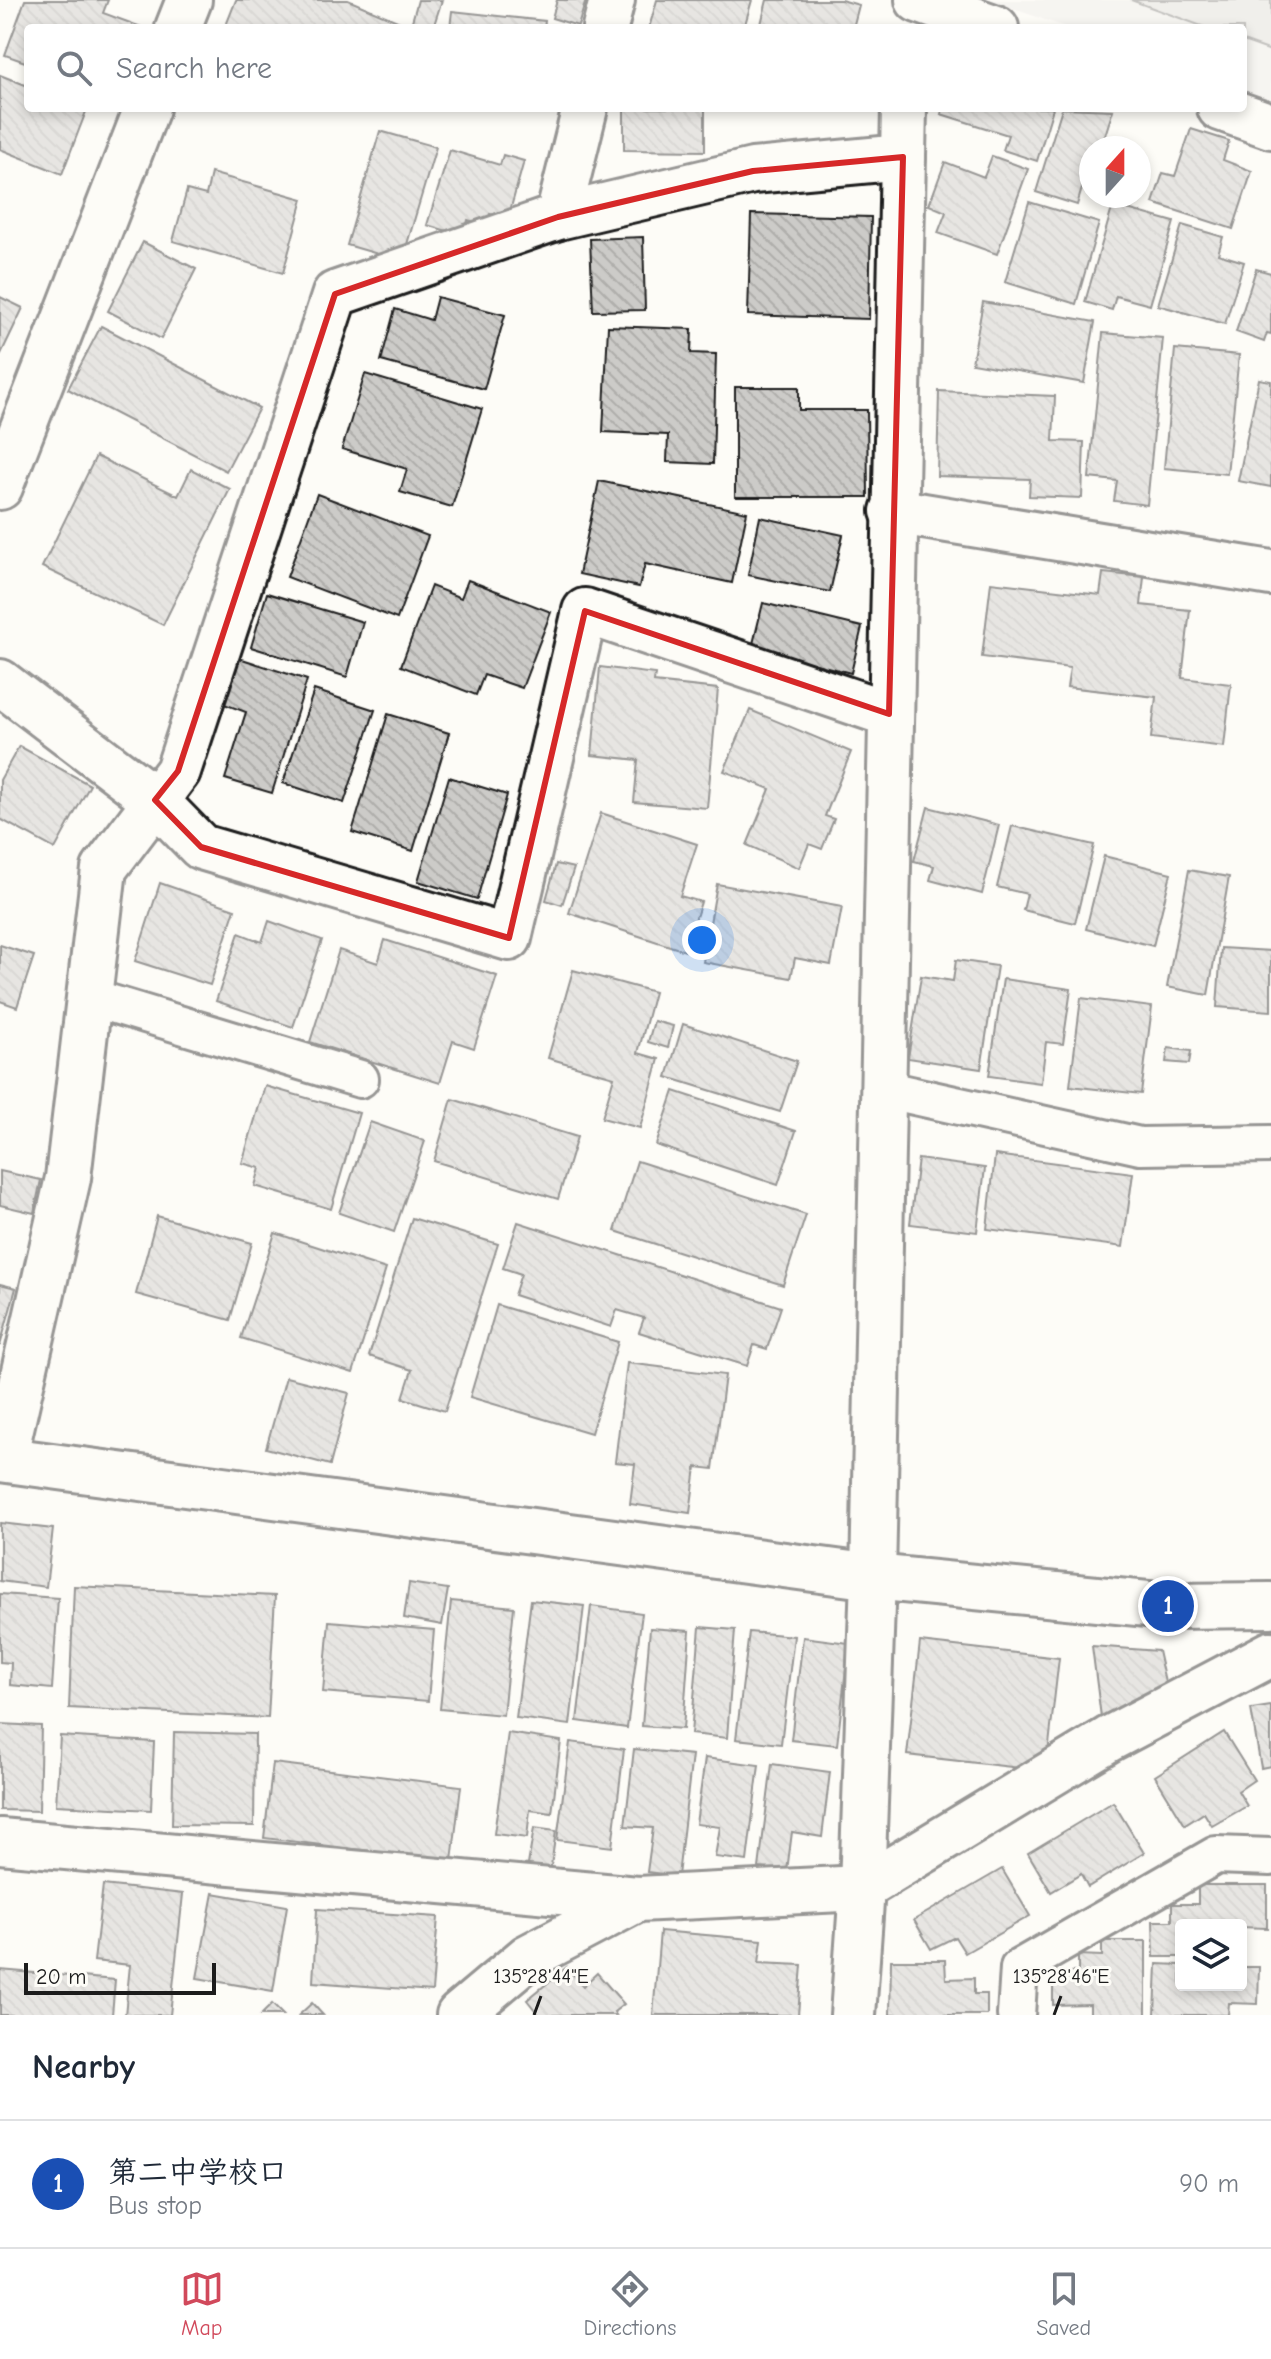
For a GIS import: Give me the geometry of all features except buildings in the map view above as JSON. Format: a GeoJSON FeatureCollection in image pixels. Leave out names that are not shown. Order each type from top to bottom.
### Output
{"type":"FeatureCollection","features":[{"type":"Feature","properties":{"kind":"street"},"geometry":{"type":"LineString","coordinates":[[180,24],[189,0]]}},
{"type":"Feature","properties":{"kind":"street"},"geometry":{"type":"LineString","coordinates":[[606,24],[612,0]]}},
{"type":"Feature","properties":{"kind":"street"},"geometry":{"type":"LineString","coordinates":[[907,0],[907,24]]}},
{"type":"Feature","properties":{"kind":"street"},"geometry":{"type":"LineString","coordinates":[[918,0],[985,24]]}},
{"type":"Feature","properties":{"kind":"street"},"geometry":{"type":"LineString","coordinates":[[0,487],[145,112]]}},
{"type":"Feature","properties":{"kind":"street"},"geometry":{"type":"LineString","coordinates":[[558,217],[584,112]]}},
{"type":"Feature","properties":{"kind":"street"},"geometry":{"type":"LineString","coordinates":[[853,2015],[862,1888],[873,1577],[893,511],[904,112]]}},
{"type":"Feature","properties":{"kind":"street"},"geometry":{"type":"LineString","coordinates":[[1231,112],[1271,126]]}},
{"type":"Feature","properties":{"kind":"street"},"geometry":{"type":"LineString","coordinates":[[903,157],[753,171],[558,217],[335,294],[178,771],[104,869],[68,1178],[2,1459],[873,1577],[1168,1606],[1271,1605]]}},
{"type":"Feature","properties":{"kind":"street"},"geometry":{"type":"LineString","coordinates":[[893,511],[1271,573]]}},
{"type":"Feature","properties":{"kind":"street"},"geometry":{"type":"LineString","coordinates":[[0,682],[155,800],[201,847],[509,938],[585,611],[889,714]]}},
{"type":"Feature","properties":{"kind":"street"},"geometry":{"type":"LineString","coordinates":[[0,1841],[638,1899],[862,1888],[1109,1739],[1271,1654]]}},
{"type":"Feature","properties":{"kind":"street"},"geometry":{"type":"LineString","coordinates":[[459,2015],[528,1957],[638,1899]]}},
{"type":"Feature","properties":{"kind":"lane"},"geometry":{"type":"LineString","coordinates":[[89,997],[360,1079]]}},
{"type":"Feature","properties":{"kind":"lane"},"geometry":{"type":"LineString","coordinates":[[883,1089],[1140,1146],[1271,1144]]}},
{"type":"Feature","properties":{"kind":"lane"},"geometry":{"type":"LineString","coordinates":[[1016,2015],[1019,1968],[1216,1855],[1271,1857]]}},
{"type":"Feature","properties":{"kind":"highlighted area"},"geometry":{"type":"Polygon","coordinates":[[[903,157],[889,714],[585,611],[509,938],[201,847],[155,800],[178,771],[335,294],[558,217],[753,171],[903,157]]]}},
{"type":"Feature","properties":{"kind":"shaded area"},"geometry":{"type":"Polygon","coordinates":[[[989,0],[1271,0],[1271,100],[1247,91],[1247,24],[1057,24],[989,0]]]}},
{"type":"Feature","properties":{"kind":"shaded area"},"geometry":{"type":"Polygon","coordinates":[[[1131,0],[1271,0],[1271,51],[1247,42],[1247,24],[1196,24],[1131,0]]]}},
{"type":"Feature","properties":{"kind":"place","name":"第二中学校口"},"geometry":{"type":"Point","coordinates":[1168,1606]}}]}
